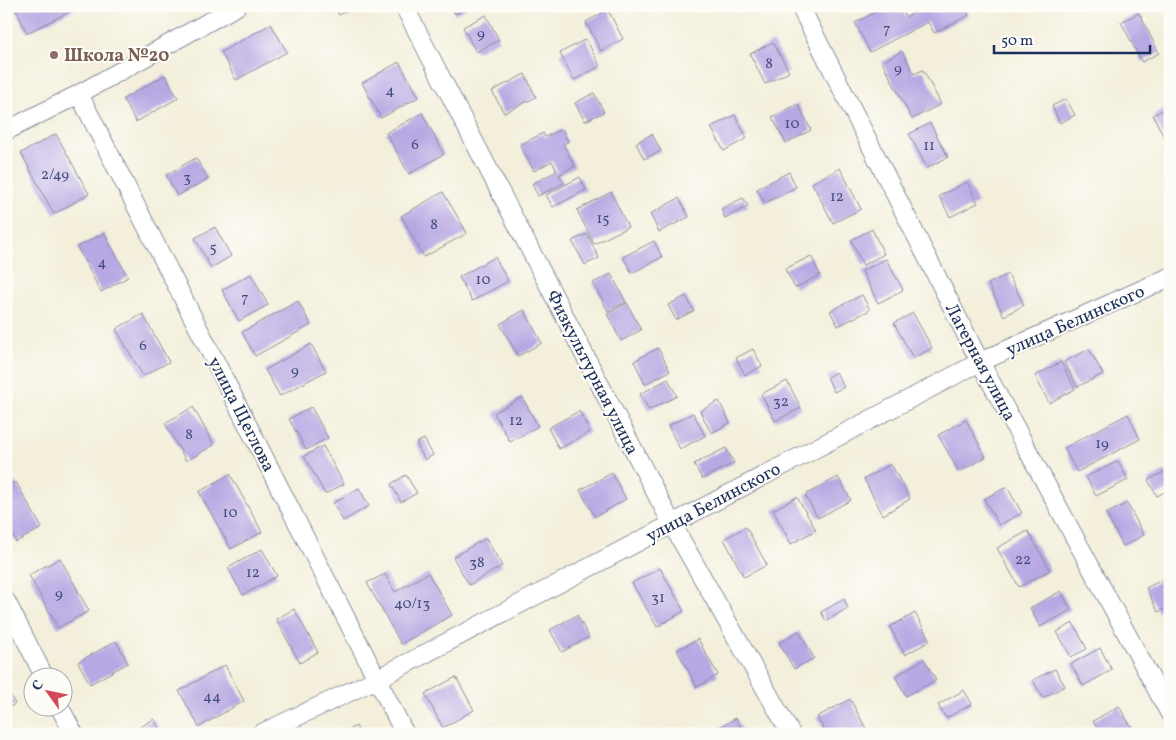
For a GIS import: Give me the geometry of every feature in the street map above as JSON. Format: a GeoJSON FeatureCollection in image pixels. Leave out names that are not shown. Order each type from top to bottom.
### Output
{"type":"FeatureCollection","features":[{"type":"Feature","properties":{"kind":"street"},"geometry":{"type":"LineString","coordinates":[[6,131],[79,94],[237,6]]}},
{"type":"Feature","properties":{"kind":"street","name":"Физкультурная улица"},"geometry":{"type":"LineString","coordinates":[[404,6],[672,524],[791,734]]}},
{"type":"Feature","properties":{"kind":"street","name":"Лагерная улица"},"geometry":{"type":"LineString","coordinates":[[800,6],[980,362],[1170,714]]}},
{"type":"Feature","properties":{"kind":"street","name":"улица Щеглова"},"geometry":{"type":"LineString","coordinates":[[79,94],[405,734]]}},
{"type":"Feature","properties":{"kind":"street","name":"улица Белинского"},"geometry":{"type":"LineString","coordinates":[[260,734],[377,679],[980,362],[1170,277]]}},
{"type":"Feature","properties":{"kind":"street"},"geometry":{"type":"LineString","coordinates":[[6,601],[40,668]]}},
{"type":"Feature","properties":{"kind":"street"},"geometry":{"type":"LineString","coordinates":[[65,718],[74,734]]}},
{"type":"Feature","properties":{"kind":"building"},"geometry":{"type":"Polygon","coordinates":[[[14,6],[81,6],[27,33],[14,6]]]}},
{"type":"Feature","properties":{"kind":"building"},"geometry":{"type":"Polygon","coordinates":[[[334,6],[354,6],[339,15],[334,6]]]}},
{"type":"Feature","properties":{"kind":"building"},"geometry":{"type":"Polygon","coordinates":[[[451,6],[470,6],[455,14],[451,6]]]}},
{"type":"Feature","properties":{"kind":"building"},"geometry":{"type":"Polygon","coordinates":[[[887,6],[900,6],[906,17],[926,6],[964,6],[969,15],[934,33],[928,22],[870,52],[855,23],[887,6]]]}},
{"type":"Feature","properties":{"kind":"building"},"geometry":{"type":"Polygon","coordinates":[[[608,10],[623,39],[601,51],[586,22],[608,10]]]}},
{"type":"Feature","properties":{"kind":"building"},"geometry":{"type":"Polygon","coordinates":[[[1139,13],[1159,53],[1142,62],[1121,22],[1139,13]]]}},
{"type":"Feature","properties":{"kind":"building"},"geometry":{"type":"Polygon","coordinates":[[[486,15],[499,40],[476,52],[463,27],[486,15]]]}},
{"type":"Feature","properties":{"kind":"building"},"geometry":{"type":"Polygon","coordinates":[[[271,24],[287,52],[236,80],[221,52],[271,24]]]}},
{"type":"Feature","properties":{"kind":"building"},"geometry":{"type":"Polygon","coordinates":[[[586,39],[600,66],[574,80],[560,53],[586,39]]]}},
{"type":"Feature","properties":{"kind":"building"},"geometry":{"type":"Polygon","coordinates":[[[773,42],[789,72],[765,84],[750,54],[773,42]]]}},
{"type":"Feature","properties":{"kind":"building"},"geometry":{"type":"Polygon","coordinates":[[[902,51],[914,74],[923,70],[941,104],[912,119],[882,62],[902,51]]]}},
{"type":"Feature","properties":{"kind":"building"},"geometry":{"type":"Polygon","coordinates":[[[399,62],[419,97],[381,118],[362,83],[399,62]]]}},
{"type":"Feature","properties":{"kind":"building"},"geometry":{"type":"Polygon","coordinates":[[[525,74],[536,97],[504,113],[492,91],[525,74]]]}},
{"type":"Feature","properties":{"kind":"building"},"geometry":{"type":"Polygon","coordinates":[[[165,75],[178,98],[136,122],[123,99],[165,75]]]}},
{"type":"Feature","properties":{"kind":"building"},"geometry":{"type":"Polygon","coordinates":[[[594,93],[604,112],[585,121],[575,103],[594,93]]]}},
{"type":"Feature","properties":{"kind":"building"},"geometry":{"type":"Polygon","coordinates":[[[1066,99],[1075,115],[1060,123],[1052,106],[1066,99]]]}},
{"type":"Feature","properties":{"kind":"building"},"geometry":{"type":"Polygon","coordinates":[[[798,104],[811,130],[786,143],[772,117],[798,104]]]}},
{"type":"Feature","properties":{"kind":"building"},"geometry":{"type":"Polygon","coordinates":[[[1170,106],[1170,137],[1165,139],[1153,115],[1170,106]]]}},
{"type":"Feature","properties":{"kind":"building"},"geometry":{"type":"Polygon","coordinates":[[[422,113],[444,154],[409,174],[386,133],[422,113]]]}},
{"type":"Feature","properties":{"kind":"building"},"geometry":{"type":"Polygon","coordinates":[[[735,115],[747,138],[724,151],[711,127],[735,115]]]}},
{"type":"Feature","properties":{"kind":"building"},"geometry":{"type":"Polygon","coordinates":[[[930,123],[948,157],[927,168],[909,134],[930,123]]]}},
{"type":"Feature","properties":{"kind":"building"},"geometry":{"type":"Polygon","coordinates":[[[562,129],[568,142],[563,144],[575,166],[559,175],[564,183],[538,196],[532,184],[557,171],[552,161],[534,171],[520,145],[543,133],[545,137],[562,129]]]}},
{"type":"Feature","properties":{"kind":"building"},"geometry":{"type":"Polygon","coordinates":[[[56,134],[89,194],[54,214],[21,153],[56,134]]]}},
{"type":"Feature","properties":{"kind":"building"},"geometry":{"type":"Polygon","coordinates":[[[652,134],[661,151],[644,159],[636,143],[652,134]]]}},
{"type":"Feature","properties":{"kind":"building"},"geometry":{"type":"Polygon","coordinates":[[[196,158],[208,179],[177,196],[166,175],[196,158]]]}},
{"type":"Feature","properties":{"kind":"building"},"geometry":{"type":"Polygon","coordinates":[[[840,168],[861,209],[833,223],[812,183],[840,168]]]}},
{"type":"Feature","properties":{"kind":"building"},"geometry":{"type":"Polygon","coordinates":[[[789,172],[796,187],[765,203],[757,189],[789,172]]]}},
{"type":"Feature","properties":{"kind":"building"},"geometry":{"type":"Polygon","coordinates":[[[580,177],[586,190],[553,207],[546,195],[580,177]]]}},
{"type":"Feature","properties":{"kind":"building"},"geometry":{"type":"Polygon","coordinates":[[[967,182],[978,203],[950,217],[939,196],[967,182]]]}},
{"type":"Feature","properties":{"kind":"building"},"geometry":{"type":"Polygon","coordinates":[[[443,192],[467,233],[424,257],[401,216],[443,192]]]}},
{"type":"Feature","properties":{"kind":"building"},"geometry":{"type":"Polygon","coordinates":[[[611,192],[628,227],[594,244],[577,210],[611,192]]]}},
{"type":"Feature","properties":{"kind":"building"},"geometry":{"type":"Polygon","coordinates":[[[679,198],[689,217],[659,232],[650,214],[679,198]]]}},
{"type":"Feature","properties":{"kind":"building"},"geometry":{"type":"Polygon","coordinates":[[[743,198],[748,206],[725,218],[721,209],[743,198]]]}},
{"type":"Feature","properties":{"kind":"building"},"geometry":{"type":"Polygon","coordinates":[[[215,227],[231,256],[211,268],[195,238],[215,227]]]}},
{"type":"Feature","properties":{"kind":"building"},"geometry":{"type":"Polygon","coordinates":[[[872,229],[884,254],[863,265],[851,240],[872,229]]]}},
{"type":"Feature","properties":{"kind":"building"},"geometry":{"type":"Polygon","coordinates":[[[104,233],[128,277],[101,292],[77,247],[104,233]]]}},
{"type":"Feature","properties":{"kind":"building"},"geometry":{"type":"Polygon","coordinates":[[[587,234],[599,258],[585,265],[572,241],[587,234]]]}},
{"type":"Feature","properties":{"kind":"building"},"geometry":{"type":"Polygon","coordinates":[[[654,241],[662,257],[632,273],[623,257],[654,241]]]}},
{"type":"Feature","properties":{"kind":"building"},"geometry":{"type":"Polygon","coordinates":[[[811,256],[820,275],[795,288],[785,269],[811,256]]]}},
{"type":"Feature","properties":{"kind":"building"},"geometry":{"type":"Polygon","coordinates":[[[495,257],[508,281],[472,301],[459,277],[495,257]]]}},
{"type":"Feature","properties":{"kind":"building"},"geometry":{"type":"Polygon","coordinates":[[[886,259],[903,290],[878,303],[862,271],[886,259]]]}},
{"type":"Feature","properties":{"kind":"building"},"geometry":{"type":"Polygon","coordinates":[[[251,274],[268,305],[239,321],[222,290],[251,274]]]}},
{"type":"Feature","properties":{"kind":"building"},"geometry":{"type":"Polygon","coordinates":[[[611,274],[626,302],[608,311],[593,283],[611,274]]]}},
{"type":"Feature","properties":{"kind":"building"},"geometry":{"type":"Polygon","coordinates":[[[1008,274],[1024,305],[1004,316],[988,284],[1008,274]]]}},
{"type":"Feature","properties":{"kind":"building"},"geometry":{"type":"Polygon","coordinates":[[[862,295],[870,310],[838,326],[830,311],[862,295]]]}},
{"type":"Feature","properties":{"kind":"building"},"geometry":{"type":"Polygon","coordinates":[[[686,296],[694,311],[676,320],[668,305],[686,296]]]}},
{"type":"Feature","properties":{"kind":"building"},"geometry":{"type":"Polygon","coordinates":[[[298,301],[311,325],[255,356],[242,332],[298,301]]]}},
{"type":"Feature","properties":{"kind":"building"},"geometry":{"type":"Polygon","coordinates":[[[627,303],[641,330],[621,341],[607,314],[627,303]]]}},
{"type":"Feature","properties":{"kind":"building"},"geometry":{"type":"Polygon","coordinates":[[[524,310],[542,343],[518,356],[500,324],[524,310]]]}},
{"type":"Feature","properties":{"kind":"building"},"geometry":{"type":"Polygon","coordinates":[[[913,313],[932,348],[913,358],[894,323],[913,313]]]}},
{"type":"Feature","properties":{"kind":"building"},"geometry":{"type":"Polygon","coordinates":[[[143,314],[169,362],[143,376],[116,329],[143,314]]]}},
{"type":"Feature","properties":{"kind":"building"},"geometry":{"type":"Polygon","coordinates":[[[311,344],[326,371],[280,396],[265,370],[311,344]]]}},
{"type":"Feature","properties":{"kind":"building"},"geometry":{"type":"Polygon","coordinates":[[[658,348],[670,371],[645,384],[634,361],[658,348]]]}},
{"type":"Feature","properties":{"kind":"building"},"geometry":{"type":"Polygon","coordinates":[[[753,349],[762,366],[745,375],[736,358],[753,349]]]}},
{"type":"Feature","properties":{"kind":"building"},"geometry":{"type":"Polygon","coordinates":[[[1089,349],[1103,374],[1077,387],[1064,362],[1089,349]]]}},
{"type":"Feature","properties":{"kind":"building"},"geometry":{"type":"Polygon","coordinates":[[[1061,362],[1075,389],[1049,403],[1035,376],[1061,362]]]}},
{"type":"Feature","properties":{"kind":"building"},"geometry":{"type":"Polygon","coordinates":[[[836,372],[844,387],[834,392],[827,377],[836,372]]]}},
{"type":"Feature","properties":{"kind":"building"},"geometry":{"type":"Polygon","coordinates":[[[668,379],[677,396],[649,410],[640,394],[668,379]]]}},
{"type":"Feature","properties":{"kind":"building"},"geometry":{"type":"Polygon","coordinates":[[[787,381],[801,408],[775,421],[761,394],[787,381]]]}},
{"type":"Feature","properties":{"kind":"building"},"geometry":{"type":"Polygon","coordinates":[[[522,397],[538,426],[510,442],[494,413],[522,397]]]}},
{"type":"Feature","properties":{"kind":"building"},"geometry":{"type":"Polygon","coordinates":[[[719,401],[730,423],[711,433],[700,411],[719,401]]]}},
{"type":"Feature","properties":{"kind":"building"},"geometry":{"type":"Polygon","coordinates":[[[193,407],[214,445],[186,461],[165,423],[193,407]]]}},
{"type":"Feature","properties":{"kind":"building"},"geometry":{"type":"Polygon","coordinates":[[[311,407],[328,438],[306,450],[289,419],[311,407]]]}},
{"type":"Feature","properties":{"kind":"building"},"geometry":{"type":"Polygon","coordinates":[[[579,411],[590,432],[559,449],[548,428],[579,411]]]}},
{"type":"Feature","properties":{"kind":"building"},"geometry":{"type":"Polygon","coordinates":[[[693,413],[705,436],[680,449],[668,426],[693,413]]]}},
{"type":"Feature","properties":{"kind":"building"},"geometry":{"type":"Polygon","coordinates":[[[1128,414],[1140,439],[1077,472],[1064,448],[1128,414]]]}},
{"type":"Feature","properties":{"kind":"building"},"geometry":{"type":"Polygon","coordinates":[[[966,420],[986,457],[959,472],[938,435],[966,420]]]}},
{"type":"Feature","properties":{"kind":"building"},"geometry":{"type":"Polygon","coordinates":[[[424,439],[433,455],[425,460],[416,443],[424,439]]]}},
{"type":"Feature","properties":{"kind":"building"},"geometry":{"type":"Polygon","coordinates":[[[323,446],[344,484],[325,494],[304,456],[323,446]]]}},
{"type":"Feature","properties":{"kind":"building"},"geometry":{"type":"Polygon","coordinates":[[[726,448],[734,463],[702,479],[694,464],[726,448]]]}},
{"type":"Feature","properties":{"kind":"building"},"geometry":{"type":"Polygon","coordinates":[[[1118,461],[1128,480],[1096,496],[1086,477],[1118,461]]]}},
{"type":"Feature","properties":{"kind":"building"},"geometry":{"type":"Polygon","coordinates":[[[891,464],[910,499],[883,515],[864,479],[891,464]]]}},
{"type":"Feature","properties":{"kind":"building"},"geometry":{"type":"Polygon","coordinates":[[[1166,471],[1170,478],[1170,489],[1157,496],[1148,480],[1166,471]]]}},
{"type":"Feature","properties":{"kind":"building"},"geometry":{"type":"Polygon","coordinates":[[[612,473],[626,499],[595,517],[580,490],[612,473]]]}},
{"type":"Feature","properties":{"kind":"building"},"geometry":{"type":"Polygon","coordinates":[[[230,474],[262,532],[231,549],[199,492],[230,474]]]}},
{"type":"Feature","properties":{"kind":"building"},"geometry":{"type":"Polygon","coordinates":[[[406,475],[417,493],[401,502],[391,484],[406,475]]]}},
{"type":"Feature","properties":{"kind":"building"},"geometry":{"type":"Polygon","coordinates":[[[838,477],[851,500],[818,518],[805,495],[838,477]]]}},
{"type":"Feature","properties":{"kind":"building"},"geometry":{"type":"Polygon","coordinates":[[[16,482],[42,528],[16,542],[6,524],[6,487],[16,482]]]}},
{"type":"Feature","properties":{"kind":"building"},"geometry":{"type":"Polygon","coordinates":[[[1007,487],[1022,513],[999,525],[984,499],[1007,487]]]}},
{"type":"Feature","properties":{"kind":"building"},"geometry":{"type":"Polygon","coordinates":[[[359,488],[369,506],[343,521],[333,503],[359,488]]]}},
{"type":"Feature","properties":{"kind":"building"},"geometry":{"type":"Polygon","coordinates":[[[797,497],[816,530],[791,544],[773,510],[797,497]]]}},
{"type":"Feature","properties":{"kind":"building"},"geometry":{"type":"Polygon","coordinates":[[[1127,503],[1144,535],[1123,546],[1106,514],[1127,503]]]}},
{"type":"Feature","properties":{"kind":"building"},"geometry":{"type":"Polygon","coordinates":[[[746,527],[767,565],[744,577],[724,539],[746,527]]]}},
{"type":"Feature","properties":{"kind":"building"},"geometry":{"type":"Polygon","coordinates":[[[1028,531],[1050,570],[1019,587],[997,548],[1028,531]]]}},
{"type":"Feature","properties":{"kind":"building"},"geometry":{"type":"Polygon","coordinates":[[[486,538],[502,566],[469,585],[453,557],[486,538]]]}},
{"type":"Feature","properties":{"kind":"building"},"geometry":{"type":"Polygon","coordinates":[[[262,549],[277,576],[243,595],[228,568],[262,549]]]}},
{"type":"Feature","properties":{"kind":"building"},"geometry":{"type":"Polygon","coordinates":[[[60,558],[89,611],[58,628],[29,575],[60,558]]]}},
{"type":"Feature","properties":{"kind":"building"},"geometry":{"type":"Polygon","coordinates":[[[660,568],[684,611],[657,627],[632,583],[660,568]]]}},
{"type":"Feature","properties":{"kind":"building"},"geometry":{"type":"Polygon","coordinates":[[[428,573],[452,615],[401,644],[367,583],[385,574],[395,592],[428,573]]]}},
{"type":"Feature","properties":{"kind":"building"},"geometry":{"type":"Polygon","coordinates":[[[1170,576],[1170,607],[1158,612],[1146,588],[1170,576]]]}},
{"type":"Feature","properties":{"kind":"building"},"geometry":{"type":"Polygon","coordinates":[[[1061,591],[1071,610],[1040,627],[1030,608],[1061,591]]]}},
{"type":"Feature","properties":{"kind":"building"},"geometry":{"type":"Polygon","coordinates":[[[844,599],[848,608],[826,621],[821,612],[844,599]]]}},
{"type":"Feature","properties":{"kind":"building"},"geometry":{"type":"Polygon","coordinates":[[[294,609],[318,652],[300,663],[276,619],[294,609]]]}},
{"type":"Feature","properties":{"kind":"building"},"geometry":{"type":"Polygon","coordinates":[[[915,613],[930,641],[905,655],[890,627],[915,613]]]}},
{"type":"Feature","properties":{"kind":"building"},"geometry":{"type":"Polygon","coordinates":[[[577,615],[589,637],[562,652],[550,630],[577,615]]]}},
{"type":"Feature","properties":{"kind":"building"},"geometry":{"type":"Polygon","coordinates":[[[1073,623],[1087,649],[1071,657],[1057,632],[1073,623]]]}},
{"type":"Feature","properties":{"kind":"building"},"geometry":{"type":"Polygon","coordinates":[[[799,631],[814,658],[794,669],[779,643],[799,631]]]}},
{"type":"Feature","properties":{"kind":"building"},"geometry":{"type":"Polygon","coordinates":[[[698,639],[718,675],[697,687],[677,650],[698,639]]]}},
{"type":"Feature","properties":{"kind":"building"},"geometry":{"type":"Polygon","coordinates":[[[116,641],[128,663],[90,684],[78,662],[116,641]]]}},
{"type":"Feature","properties":{"kind":"building"},"geometry":{"type":"Polygon","coordinates":[[[1100,648],[1112,670],[1083,686],[1071,664],[1100,648]]]}},
{"type":"Feature","properties":{"kind":"building"},"geometry":{"type":"Polygon","coordinates":[[[924,659],[936,680],[906,696],[895,676],[924,659]]]}},
{"type":"Feature","properties":{"kind":"building"},"geometry":{"type":"Polygon","coordinates":[[[225,665],[244,701],[199,727],[179,691],[225,665]]]}},
{"type":"Feature","properties":{"kind":"building"},"geometry":{"type":"Polygon","coordinates":[[[1055,669],[1065,686],[1043,698],[1033,680],[1055,669]]]}},
{"type":"Feature","properties":{"kind":"building"},"geometry":{"type":"Polygon","coordinates":[[[456,677],[474,710],[443,728],[425,694],[456,677]]]}},
{"type":"Feature","properties":{"kind":"building"},"geometry":{"type":"Polygon","coordinates":[[[6,687],[15,704],[6,709],[6,687]]]}},
{"type":"Feature","properties":{"kind":"building"},"geometry":{"type":"Polygon","coordinates":[[[964,690],[972,704],[946,718],[938,705],[964,690]]]}},
{"type":"Feature","properties":{"kind":"building"},"geometry":{"type":"Polygon","coordinates":[[[850,699],[869,734],[826,734],[817,717],[850,699]]]}},
{"type":"Feature","properties":{"kind":"building"},"geometry":{"type":"Polygon","coordinates":[[[1119,706],[1134,732],[1100,734],[1093,721],[1119,706]]]}},
{"type":"Feature","properties":{"kind":"building"},"geometry":{"type":"Polygon","coordinates":[[[736,718],[744,734],[708,734],[736,718]]]}},
{"type":"Feature","properties":{"kind":"building"},"geometry":{"type":"Polygon","coordinates":[[[154,719],[162,734],[128,734],[154,719]]]}},
{"type":"Feature","properties":{"kind":"building"},"geometry":{"type":"Polygon","coordinates":[[[356,726],[360,734],[341,734],[356,726]]]}},
{"type":"Feature","properties":{"kind":"place","name":"Школа №20"},"geometry":{"type":"Point","coordinates":[54,55]}}]}
